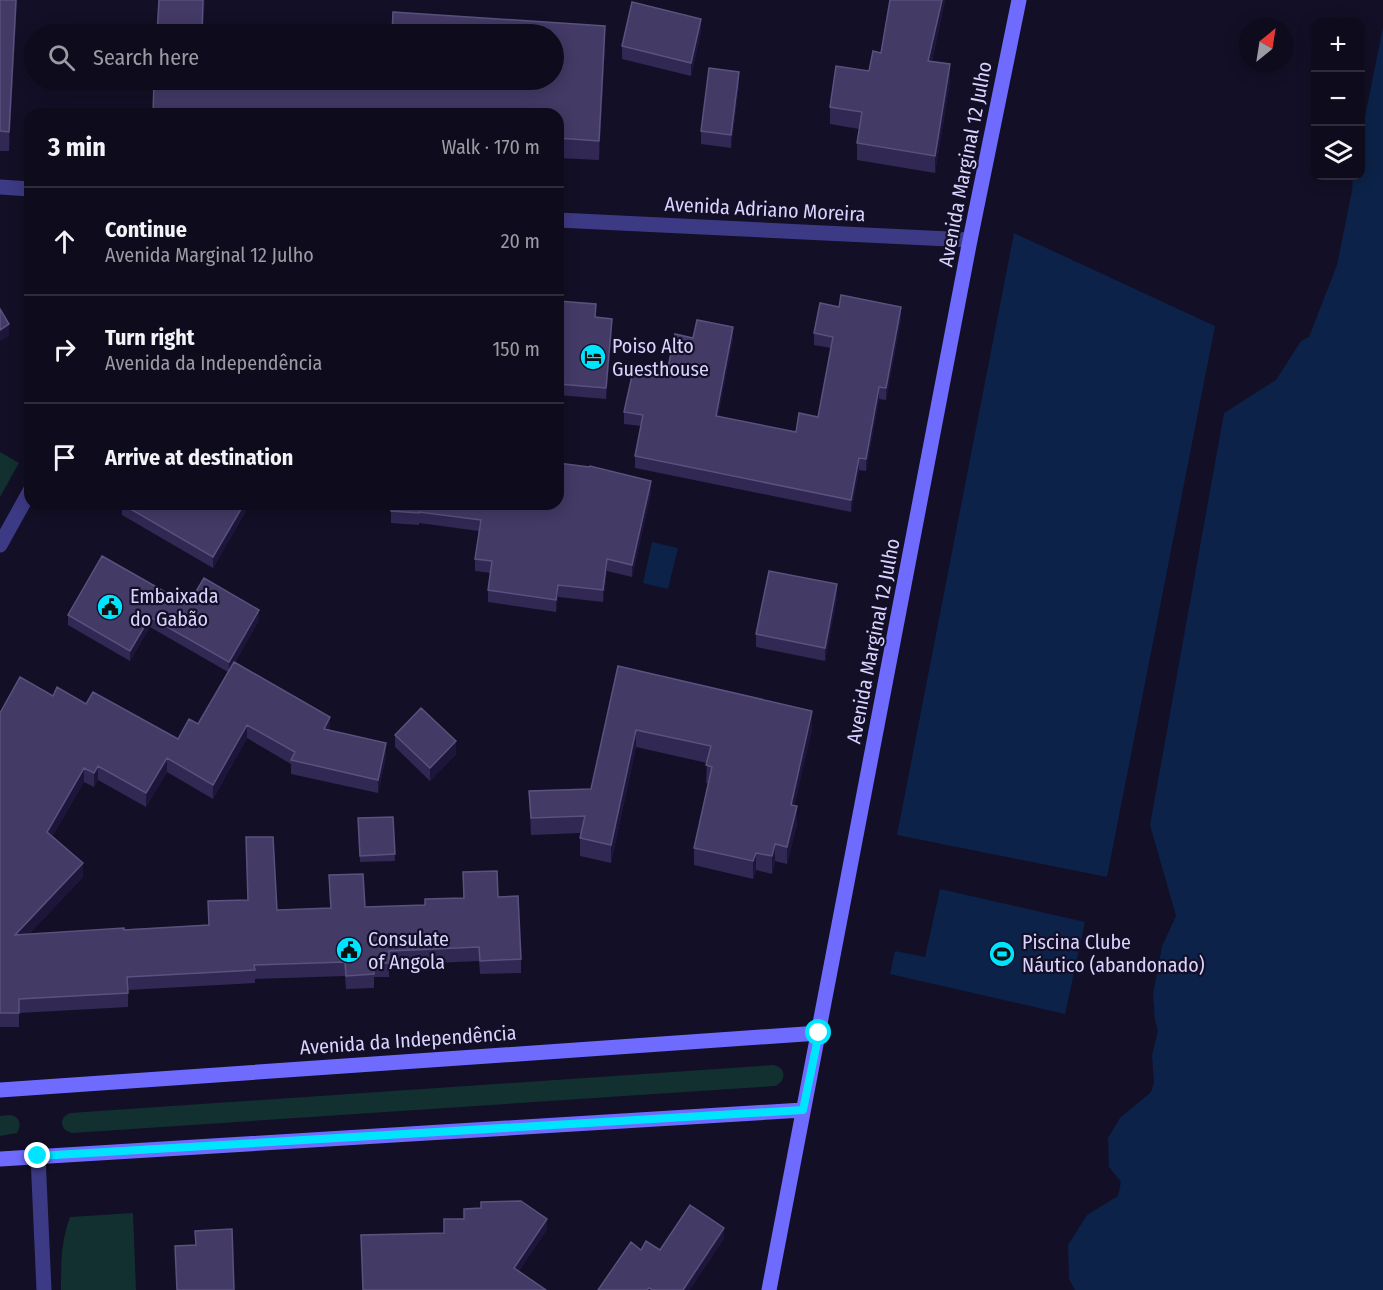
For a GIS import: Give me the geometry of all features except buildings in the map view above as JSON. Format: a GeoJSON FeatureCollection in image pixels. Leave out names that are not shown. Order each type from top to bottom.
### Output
{"type":"FeatureCollection","features":[{"type":"Feature","properties":{"kind":"street","name":"Avenida Marginal 12 Julho"},"geometry":{"type":"LineString","coordinates":[[769,1290],[970,240],[1019,0]]}},
{"type":"Feature","properties":{"kind":"street"},"geometry":{"type":"LineString","coordinates":[[0,187],[24,189]]}},
{"type":"Feature","properties":{"kind":"street","name":"Avenida Adriano Moreira"},"geometry":{"type":"LineString","coordinates":[[564,220],[970,240]]}},
{"type":"Feature","properties":{"kind":"street"},"geometry":{"type":"LineString","coordinates":[[0,545],[24,502]]}},
{"type":"Feature","properties":{"kind":"street","name":"Avenida da Independência"},"geometry":{"type":"LineString","coordinates":[[0,1090],[819,1033]]}},
{"type":"Feature","properties":{"kind":"street"},"geometry":{"type":"LineString","coordinates":[[0,1159],[803,1110]]}},
{"type":"Feature","properties":{"kind":"street"},"geometry":{"type":"LineString","coordinates":[[38,1156],[44,1290]]}},
{"type":"Feature","properties":{"kind":"green space"},"geometry":{"type":"Polygon","coordinates":[[[0,452],[19,463],[0,497],[0,452]]]}},
{"type":"Feature","properties":{"kind":"green space"},"geometry":{"type":"Polygon","coordinates":[[[774,1065],[784,1074],[782,1081],[775,1086],[72,1133],[62,1124],[66,1115],[70,1113],[774,1065]]]}},
{"type":"Feature","properties":{"kind":"green space"},"geometry":{"type":"Polygon","coordinates":[[[10,1115],[19,1121],[17,1133],[0,1136],[0,1116],[10,1115]]]}},
{"type":"Feature","properties":{"kind":"green space"},"geometry":{"type":"Polygon","coordinates":[[[133,1213],[136,1290],[61,1290],[63,1244],[70,1217],[133,1213]]]}},
{"type":"Feature","properties":{"kind":"water"},"geometry":{"type":"Polygon","coordinates":[[[1383,27],[1383,1290],[1075,1290],[1069,1279],[1068,1245],[1087,1215],[1118,1196],[1121,1182],[1109,1167],[1108,1138],[1120,1118],[1151,1092],[1154,1083],[1152,1055],[1158,1030],[1153,994],[1162,946],[1176,916],[1150,825],[1224,413],[1276,380],[1301,341],[1309,337],[1337,265],[1353,180],[1365,180],[1365,116],[1383,27]]]}},
{"type":"Feature","properties":{"kind":"water"},"geometry":{"type":"Polygon","coordinates":[[[1014,233],[1215,326],[1107,877],[897,835],[1014,233]]]}},
{"type":"Feature","properties":{"kind":"water"},"geometry":{"type":"Polygon","coordinates":[[[652,542],[678,548],[668,589],[643,583],[652,542]]]}},
{"type":"Feature","properties":{"kind":"water","name":"Piscina Clube Náutico (abandonado)"},"geometry":{"type":"Polygon","coordinates":[[[940,889],[1085,922],[1065,1014],[890,974],[895,951],[925,957],[940,889]]]}},
{"type":"Feature","properties":{"kind":"place","name":"Poiso Alto Guesthouse"},"geometry":{"type":"Point","coordinates":[593,357]}},
{"type":"Feature","properties":{"kind":"place","name":"Embaixada do Gabão"},"geometry":{"type":"Point","coordinates":[110,607]}},
{"type":"Feature","properties":{"kind":"place","name":"Consulate of Angola"},"geometry":{"type":"Point","coordinates":[349,950]}},
{"type":"Feature","properties":{"kind":"place","name":"Piscina Clube Náutico (abandonado)"},"geometry":{"type":"Point","coordinates":[1002,954]}},
{"type":"Feature","properties":{"kind":"route"},"geometry":{"type":"LineString","coordinates":[[38,1156],[803,1110],[819,1033]]}}]}
